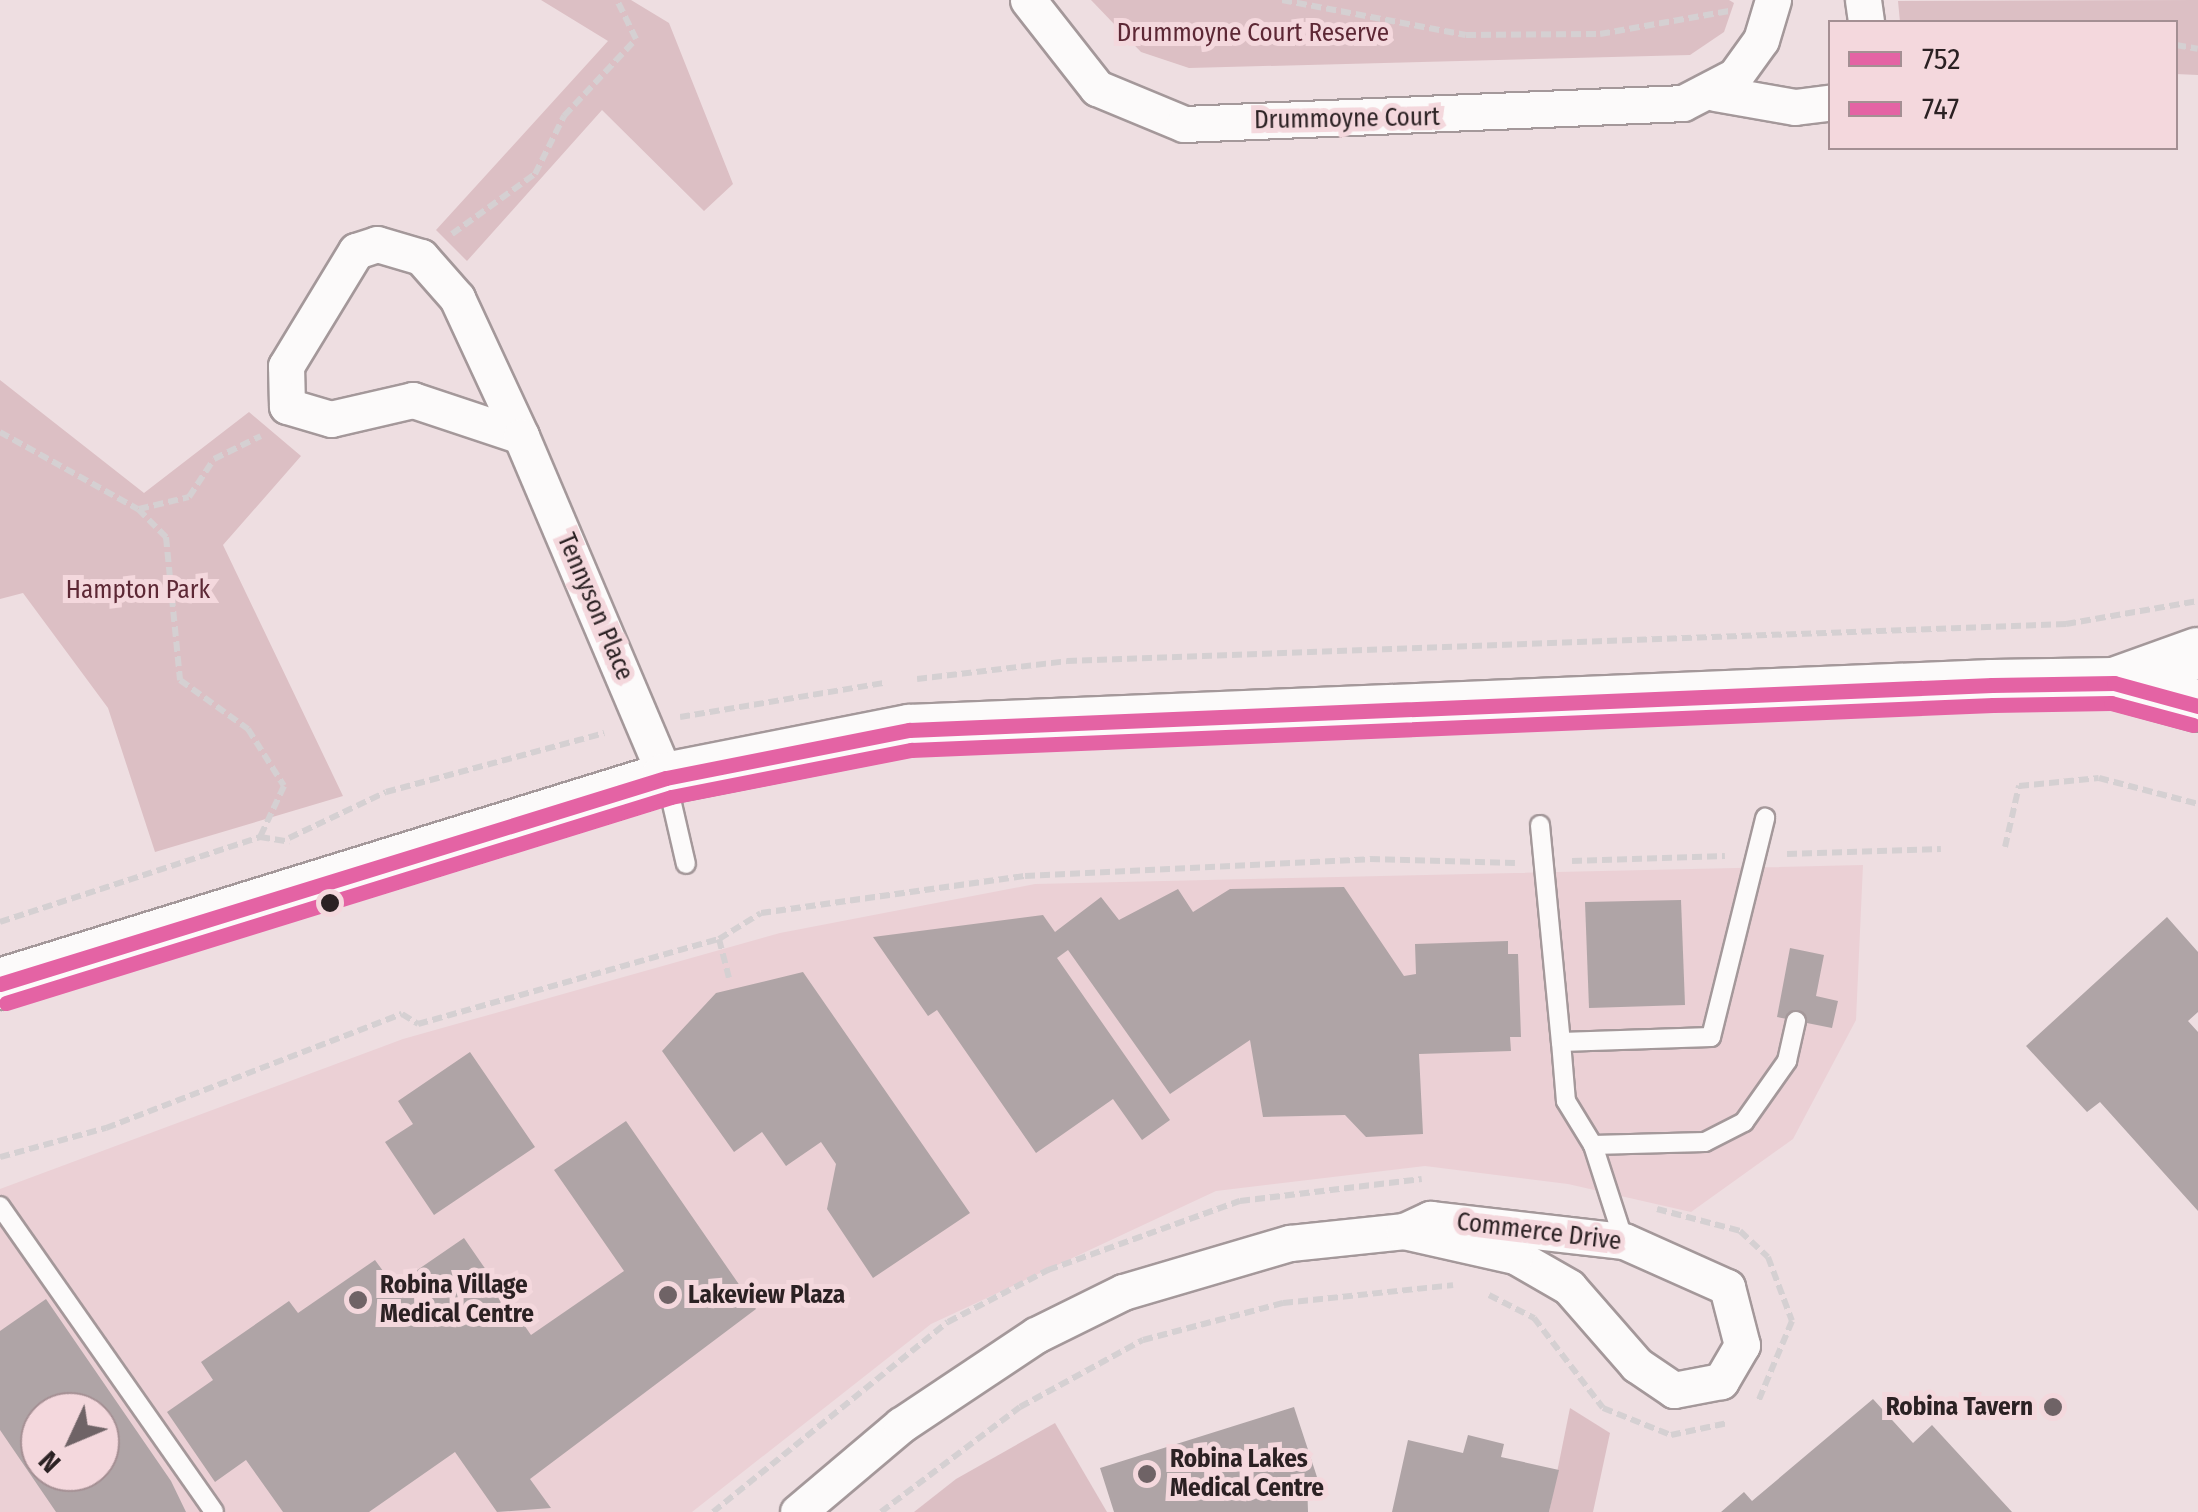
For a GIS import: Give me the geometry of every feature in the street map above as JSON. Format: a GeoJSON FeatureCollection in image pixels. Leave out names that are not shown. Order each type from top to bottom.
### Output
{"type":"FeatureCollection","features":[{"type":"Feature","properties":{"kind":"street","name":"Drummoyne Court"},"geometry":{"type":"LineString","coordinates":[[1028,0],[1097,88],[1184,124],[1596,112],[1715,92],[1795,107],[1828,103]]}},
{"type":"Feature","properties":{"kind":"street"},"geometry":{"type":"LineString","coordinates":[[1715,92],[1771,10]]}},
{"type":"Feature","properties":{"kind":"street"},"geometry":{"type":"LineString","coordinates":[[421,257],[377,244],[356,251],[286,366],[291,408],[332,418],[412,400],[521,436]]}},
{"type":"Feature","properties":{"kind":"street","name":"Tennyson Place"},"geometry":{"type":"LineString","coordinates":[[421,257],[457,298],[521,436],[666,778]]}},
{"type":"Feature","properties":{"kind":"street"},"geometry":{"type":"LineString","coordinates":[[2114,683],[2198,653]]}},
{"type":"Feature","properties":{"kind":"street"},"geometry":{"type":"LineString","coordinates":[[0,984],[303,884],[666,778],[908,730],[1388,703],[2114,683],[2198,706]]}},
{"type":"Feature","properties":{"kind":"street","name":"Commerce Drive"},"geometry":{"type":"LineString","coordinates":[[798,1512],[938,1398],[1124,1292],[1253,1250],[1404,1231],[1430,1219],[1624,1241],[1727,1287],[1744,1328],[1721,1381],[1699,1392],[1653,1381],[1569,1286],[1516,1256],[1404,1231]]}},
{"type":"Feature","properties":{"kind":"lane"},"geometry":{"type":"LineString","coordinates":[[666,778],[686,864]]}},
{"type":"Feature","properties":{"kind":"lane"},"geometry":{"type":"LineString","coordinates":[[1560,1042],[1711,1037],[1765,818]]}},
{"type":"Feature","properties":{"kind":"lane"},"geometry":{"type":"LineString","coordinates":[[1540,825],[1566,1101],[1593,1145],[1624,1241]]}},
{"type":"Feature","properties":{"kind":"lane"},"geometry":{"type":"LineString","coordinates":[[1593,1145],[1706,1142],[1744,1122],[1788,1062],[1796,1021]]}},
{"type":"Feature","properties":{"kind":"lane"},"geometry":{"type":"LineString","coordinates":[[0,1206],[214,1512]]}},
{"type":"Feature","properties":{"kind":"path"},"geometry":{"type":"LineString","coordinates":[[421,257],[535,174],[564,116],[636,39],[617,0]]}},
{"type":"Feature","properties":{"kind":"path"},"geometry":{"type":"LineString","coordinates":[[1282,0],[1466,35],[1600,34],[1704,10],[1771,10]]}},
{"type":"Feature","properties":{"kind":"path"},"geometry":{"type":"LineString","coordinates":[[138,509],[189,498],[214,459],[261,436],[291,408]]}},
{"type":"Feature","properties":{"kind":"path"},"geometry":{"type":"LineString","coordinates":[[0,432],[138,509],[166,537],[180,680],[248,729],[284,786],[260,837]]}},
{"type":"Feature","properties":{"kind":"path"},"geometry":{"type":"LineString","coordinates":[[2005,847],[2019,786],[2098,778],[2198,804]]}},
{"type":"Feature","properties":{"kind":"path"},"geometry":{"type":"LineString","coordinates":[[0,922],[260,837],[289,838],[303,884]]}},
{"type":"Feature","properties":{"kind":"path"},"geometry":{"type":"LineString","coordinates":[[0,1156],[106,1128],[402,1014],[418,1024],[718,938],[760,913],[1025,876],[1370,859],[1544,862],[1941,849]]}},
{"type":"Feature","properties":{"kind":"path"},"geometry":{"type":"LineString","coordinates":[[718,938],[728,978]]}},
{"type":"Feature","properties":{"kind":"path"},"geometry":{"type":"LineString","coordinates":[[713,1512],[948,1322],[1048,1270],[1240,1201],[1428,1179]]}},
{"type":"Feature","properties":{"kind":"path"},"geometry":{"type":"LineString","coordinates":[[1612,1201],[1713,1221],[1760,1245],[1792,1322],[1774,1382],[1751,1411]]}},
{"type":"Feature","properties":{"kind":"path"},"geometry":{"type":"LineString","coordinates":[[881,1512],[1020,1407],[1143,1340],[1214,1316],[1398,1286],[1455,1285],[1502,1298],[1558,1342],[1603,1408],[1638,1426],[1671,1435],[1737,1418]]}},
{"type":"Feature","properties":{"kind":"shaded area"},"geometry":{"type":"Polygon","coordinates":[[[1863,865],[1856,1020],[1793,1139],[1691,1212],[1568,1184],[1425,1166],[1216,1191],[931,1324],[692,1512],[0,1512],[0,1189],[403,1039],[780,933],[1035,884],[1863,865]]]}},
{"type":"Feature","properties":{"kind":"green space"},"geometry":{"type":"Polygon","coordinates":[[[541,0],[631,0],[669,23],[733,184],[704,211],[602,110],[467,261],[436,230],[608,41],[541,0]]]}},
{"type":"Feature","properties":{"kind":"green space","name":"Drummoyne Court Reserve"},"geometry":{"type":"Polygon","coordinates":[[[1091,0],[1734,3],[1724,32],[1690,55],[1189,68],[1141,52],[1091,0]]]}},
{"type":"Feature","properties":{"kind":"green space"},"geometry":{"type":"Polygon","coordinates":[[[2198,0],[2198,75],[2178,74],[2178,20],[1900,20],[1898,1],[2198,0]]]}},
{"type":"Feature","properties":{"kind":"green space","name":"Hampton Park"},"geometry":{"type":"Polygon","coordinates":[[[0,380],[144,493],[249,412],[301,456],[223,545],[343,796],[155,852],[108,708],[23,593],[0,599],[0,380]]]}},
{"type":"Feature","properties":{"kind":"green space"},"geometry":{"type":"Polygon","coordinates":[[[1570,1408],[1610,1433],[1593,1512],[1549,1512],[1570,1408]]]}},
{"type":"Feature","properties":{"kind":"green space"},"geometry":{"type":"Polygon","coordinates":[[[1055,1423],[1107,1512],[914,1512],[956,1479],[1055,1423]]]}},
{"type":"Feature","properties":{"kind":"building"},"geometry":{"type":"Polygon","coordinates":[[[1344,887],[1404,976],[1416,974],[1415,944],[1508,941],[1508,954],[1518,954],[1521,1037],[1510,1037],[1511,1051],[1419,1054],[1423,1134],[1366,1137],[1345,1115],[1263,1117],[1250,1040],[1170,1094],[1068,950],[1057,958],[1170,1120],[1142,1140],[1113,1099],[1036,1153],[937,1010],[928,1016],[873,937],[1043,915],[1055,932],[1101,897],[1119,920],[1178,889],[1193,912],[1230,889],[1344,887]]]}},
{"type":"Feature","properties":{"kind":"building"},"geometry":{"type":"Polygon","coordinates":[[[1681,900],[1685,1005],[1589,1008],[1585,902],[1681,900]]]}},
{"type":"Feature","properties":{"kind":"building"},"geometry":{"type":"Polygon","coordinates":[[[2167,917],[2198,952],[2198,1012],[2188,1021],[2198,1032],[2198,1211],[2100,1102],[2087,1112],[2026,1046],[2167,917]]]}},
{"type":"Feature","properties":{"kind":"building"},"geometry":{"type":"Polygon","coordinates":[[[1790,948],[1824,955],[1816,996],[1838,1001],[1832,1028],[1777,1017],[1790,948]]]}},
{"type":"Feature","properties":{"kind":"building"},"geometry":{"type":"Polygon","coordinates":[[[803,972],[970,1213],[873,1278],[827,1209],[836,1164],[821,1142],[786,1166],[762,1132],[734,1152],[662,1051],[716,993],[803,972]]]}},
{"type":"Feature","properties":{"kind":"building"},"geometry":{"type":"Polygon","coordinates":[[[470,1052],[535,1147],[434,1215],[385,1142],[413,1124],[398,1101],[470,1052]]]}},
{"type":"Feature","properties":{"kind":"building"},"geometry":{"type":"Polygon","coordinates":[[[626,1121],[756,1309],[530,1479],[551,1508],[497,1512],[455,1452],[369,1512],[283,1512],[246,1460],[215,1482],[167,1412],[213,1380],[201,1362],[289,1301],[298,1313],[375,1260],[394,1286],[464,1238],[531,1335],[624,1271],[554,1170],[626,1121]]]}},
{"type":"Feature","properties":{"kind":"building"},"geometry":{"type":"Polygon","coordinates":[[[46,1299],[110,1392],[20,1392],[20,1459],[0,1430],[0,1331],[46,1299]]]}},
{"type":"Feature","properties":{"kind":"building"},"geometry":{"type":"Polygon","coordinates":[[[1873,1399],[1913,1443],[1932,1425],[2012,1512],[1721,1512],[1744,1492],[1752,1501],[1873,1399]]]}},
{"type":"Feature","properties":{"kind":"building"},"geometry":{"type":"Polygon","coordinates":[[[120,1407],[171,1481],[186,1512],[56,1512],[42,1492],[120,1492],[120,1407]]]}},
{"type":"Feature","properties":{"kind":"building","name":"Robina Lakes Medical Centre"},"geometry":{"type":"Polygon","coordinates":[[[1294,1407],[1317,1477],[1307,1479],[1308,1512],[1114,1512],[1100,1468],[1294,1407]]]}},
{"type":"Feature","properties":{"kind":"building"},"geometry":{"type":"Polygon","coordinates":[[[1468,1435],[1504,1444],[1501,1457],[1559,1470],[1549,1512],[1392,1512],[1408,1440],[1463,1453],[1468,1435]]]}},
{"type":"Feature","properties":{"kind":"transit line","name":"752"},"geometry":{"type":"LineString","coordinates":[[0,984],[666,778],[909,730],[1992,685],[2114,683],[2198,706]]}},
{"type":"Feature","properties":{"kind":"transit line","name":"747"},"geometry":{"type":"LineString","coordinates":[[6,1003],[671,797],[911,750],[1993,705],[2111,703],[2193,725]]}},
{"type":"Feature","properties":{"kind":"place","name":"Lakeview Plaza"},"geometry":{"type":"Point","coordinates":[668,1295]}},
{"type":"Feature","properties":{"kind":"place","name":"Robina Village Medical Centre"},"geometry":{"type":"Point","coordinates":[358,1300]}},
{"type":"Feature","properties":{"kind":"place","name":"Robina Tavern"},"geometry":{"type":"Point","coordinates":[2053,1407]}},
{"type":"Feature","properties":{"kind":"place","name":"Robina Lakes Medical Centre"},"geometry":{"type":"Point","coordinates":[1147,1474]}}]}
